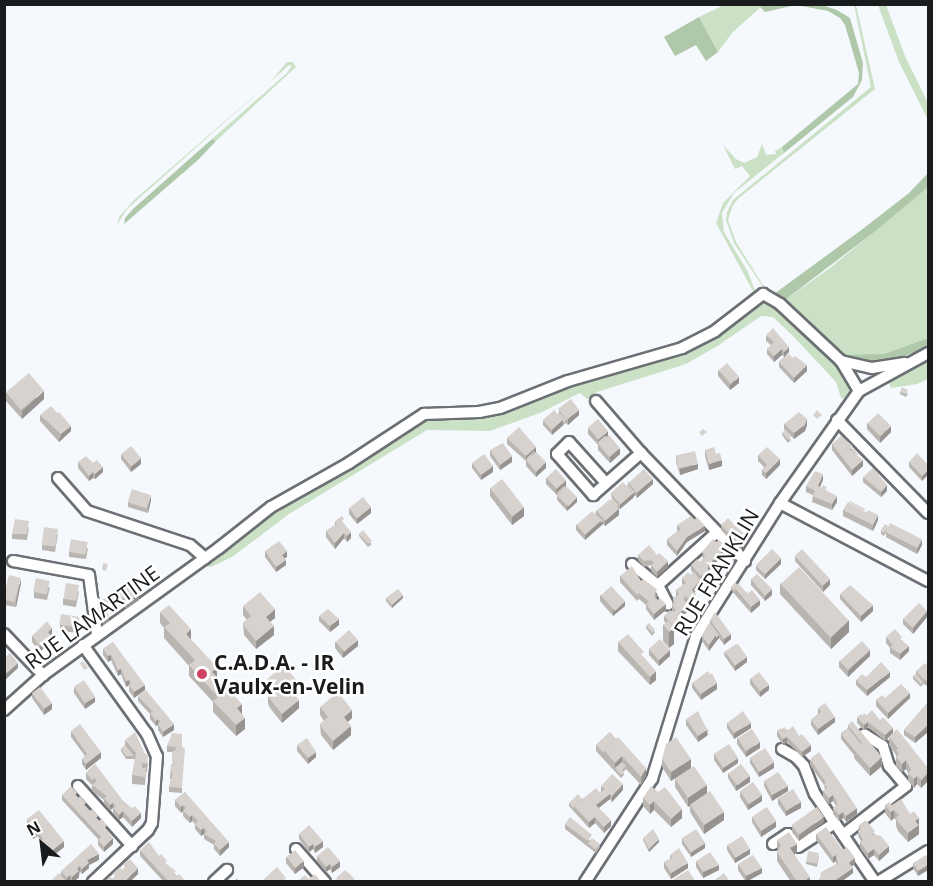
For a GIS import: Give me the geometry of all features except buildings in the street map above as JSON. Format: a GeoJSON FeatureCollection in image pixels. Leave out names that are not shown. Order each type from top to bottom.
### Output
{"type":"FeatureCollection","features":[{"type":"Feature","properties":{"kind":"street","name":"RUE LAMARTINE"},"geometry":{"type":"LineString","coordinates":[[4,710],[43,675],[97,634],[205,558],[280,501],[349,463],[419,416],[435,412],[479,412],[500,408],[568,381],[682,348],[715,331],[763,294],[780,304],[841,362]]}},
{"type":"Feature","properties":{"kind":"street"},"geometry":{"type":"LineString","coordinates":[[841,362],[860,391],[928,353]]}},
{"type":"Feature","properties":{"kind":"street"},"geometry":{"type":"LineString","coordinates":[[841,362],[872,368],[914,360]]}},
{"type":"Feature","properties":{"kind":"street","name":"RUE FRANKLIN"},"geometry":{"type":"LineString","coordinates":[[585,882],[652,779],[696,636],[780,503],[837,420],[860,391]]}},
{"type":"Feature","properties":{"kind":"street"},"geometry":{"type":"LineString","coordinates":[[596,401],[641,453],[745,561]]}},
{"type":"Feature","properties":{"kind":"street"},"geometry":{"type":"LineString","coordinates":[[837,420],[928,513]]}},
{"type":"Feature","properties":{"kind":"street"},"geometry":{"type":"LineString","coordinates":[[606,483],[569,442],[557,454],[593,495],[641,453]]}},
{"type":"Feature","properties":{"kind":"street"},"geometry":{"type":"LineString","coordinates":[[58,478],[87,511],[190,545],[205,558]]}},
{"type":"Feature","properties":{"kind":"street"},"geometry":{"type":"LineString","coordinates":[[780,503],[928,581]]}},
{"type":"Feature","properties":{"kind":"street"},"geometry":{"type":"LineString","coordinates":[[658,585],[717,532]]}},
{"type":"Feature","properties":{"kind":"street"},"geometry":{"type":"LineString","coordinates":[[12,561],[89,575],[97,634]]}},
{"type":"Feature","properties":{"kind":"street"},"geometry":{"type":"LineString","coordinates":[[632,564],[658,585],[668,605]]}},
{"type":"Feature","properties":{"kind":"street"},"geometry":{"type":"LineString","coordinates":[[4,634],[43,675]]}},
{"type":"Feature","properties":{"kind":"street"},"geometry":{"type":"LineString","coordinates":[[83,645],[147,734],[158,756],[152,822],[132,846],[93,882]]}},
{"type":"Feature","properties":{"kind":"street"},"geometry":{"type":"LineString","coordinates":[[843,835],[906,786],[889,766],[883,746],[864,734]]}},
{"type":"Feature","properties":{"kind":"street"},"geometry":{"type":"LineString","coordinates":[[782,749],[796,757],[804,766],[815,794],[877,882],[928,851]]}},
{"type":"Feature","properties":{"kind":"street"},"geometry":{"type":"LineString","coordinates":[[78,786],[132,846]]}},
{"type":"Feature","properties":{"kind":"street"},"geometry":{"type":"LineString","coordinates":[[773,844],[788,834],[798,846],[835,823]]}},
{"type":"Feature","properties":{"kind":"street"},"geometry":{"type":"LineString","coordinates":[[296,849],[325,882]]}},
{"type":"Feature","properties":{"kind":"street"},"geometry":{"type":"LineString","coordinates":[[214,882],[227,870]]}},
{"type":"Feature","properties":{"kind":"green space"},"geometry":{"type":"Polygon","coordinates":[[[724,5],[763,5],[732,33],[718,52],[699,17],[724,5]]]}},
{"type":"Feature","properties":{"kind":"green space"},"geometry":{"type":"Polygon","coordinates":[[[763,5],[796,5],[765,12],[760,7],[763,5]]]}},
{"type":"Feature","properties":{"kind":"green space"},"geometry":{"type":"Polygon","coordinates":[[[796,5],[822,5],[850,18],[863,63],[862,80],[853,97],[784,153],[782,147],[858,84],[859,73],[845,25],[840,18],[828,11],[796,5]]]}},
{"type":"Feature","properties":{"kind":"green space"},"geometry":{"type":"Polygon","coordinates":[[[854,5],[856,5],[875,89],[739,198],[733,205],[728,220],[736,242],[763,285],[785,300],[830,268],[928,187],[928,338],[884,354],[842,356],[765,290],[734,243],[726,220],[733,200],[871,87],[854,5]]]}},
{"type":"Feature","properties":{"kind":"green space"},"geometry":{"type":"Polygon","coordinates":[[[878,5],[886,5],[905,56],[928,103],[928,120],[899,62],[878,5]]]}},
{"type":"Feature","properties":{"kind":"green space"},"geometry":{"type":"Polygon","coordinates":[[[699,17],[718,52],[706,61],[696,45],[675,56],[664,37],[699,17]]]}},
{"type":"Feature","properties":{"kind":"green space"},"geometry":{"type":"Polygon","coordinates":[[[287,62],[293,62],[296,67],[216,141],[212,139],[287,73],[292,66],[289,65],[127,209],[117,225],[119,217],[133,201],[272,80],[287,62]]]}},
{"type":"Feature","properties":{"kind":"green space"},"geometry":{"type":"Polygon","coordinates":[[[212,139],[216,141],[198,160],[124,224],[125,218],[133,209],[212,139]]]}},
{"type":"Feature","properties":{"kind":"green space"},"geometry":{"type":"Polygon","coordinates":[[[762,144],[766,155],[776,154],[775,151],[782,147],[784,153],[734,193],[722,213],[724,232],[748,272],[755,291],[753,297],[706,331],[729,314],[753,291],[716,223],[723,203],[750,176],[742,166],[735,169],[723,145],[736,159],[744,163],[757,157],[762,144]]]}},
{"type":"Feature","properties":{"kind":"green space"},"geometry":{"type":"Polygon","coordinates":[[[928,173],[928,187],[878,229],[785,300],[778,299],[774,294],[909,193],[928,173]]]}},
{"type":"Feature","properties":{"kind":"green space"},"geometry":{"type":"Polygon","coordinates":[[[760,303],[772,304],[779,308],[845,373],[851,385],[851,393],[846,399],[841,398],[836,382],[794,337],[773,317],[761,316],[686,364],[597,392],[587,399],[580,393],[540,413],[490,431],[427,430],[289,514],[232,557],[211,567],[203,566],[265,515],[424,417],[467,417],[570,383],[680,352],[760,303]]]}},
{"type":"Feature","properties":{"kind":"green space"},"geometry":{"type":"Polygon","coordinates":[[[928,338],[928,346],[887,362],[876,364],[842,355],[884,354],[928,338]]]}},
{"type":"Feature","properties":{"kind":"green space"},"geometry":{"type":"Polygon","coordinates":[[[928,360],[928,379],[917,384],[891,388],[889,383],[928,360]]]}},
{"type":"Feature","properties":{"kind":"place","name":"C.A.D.A. - IR Vaulx-en-Velin"},"geometry":{"type":"Point","coordinates":[202,674]}}]}
